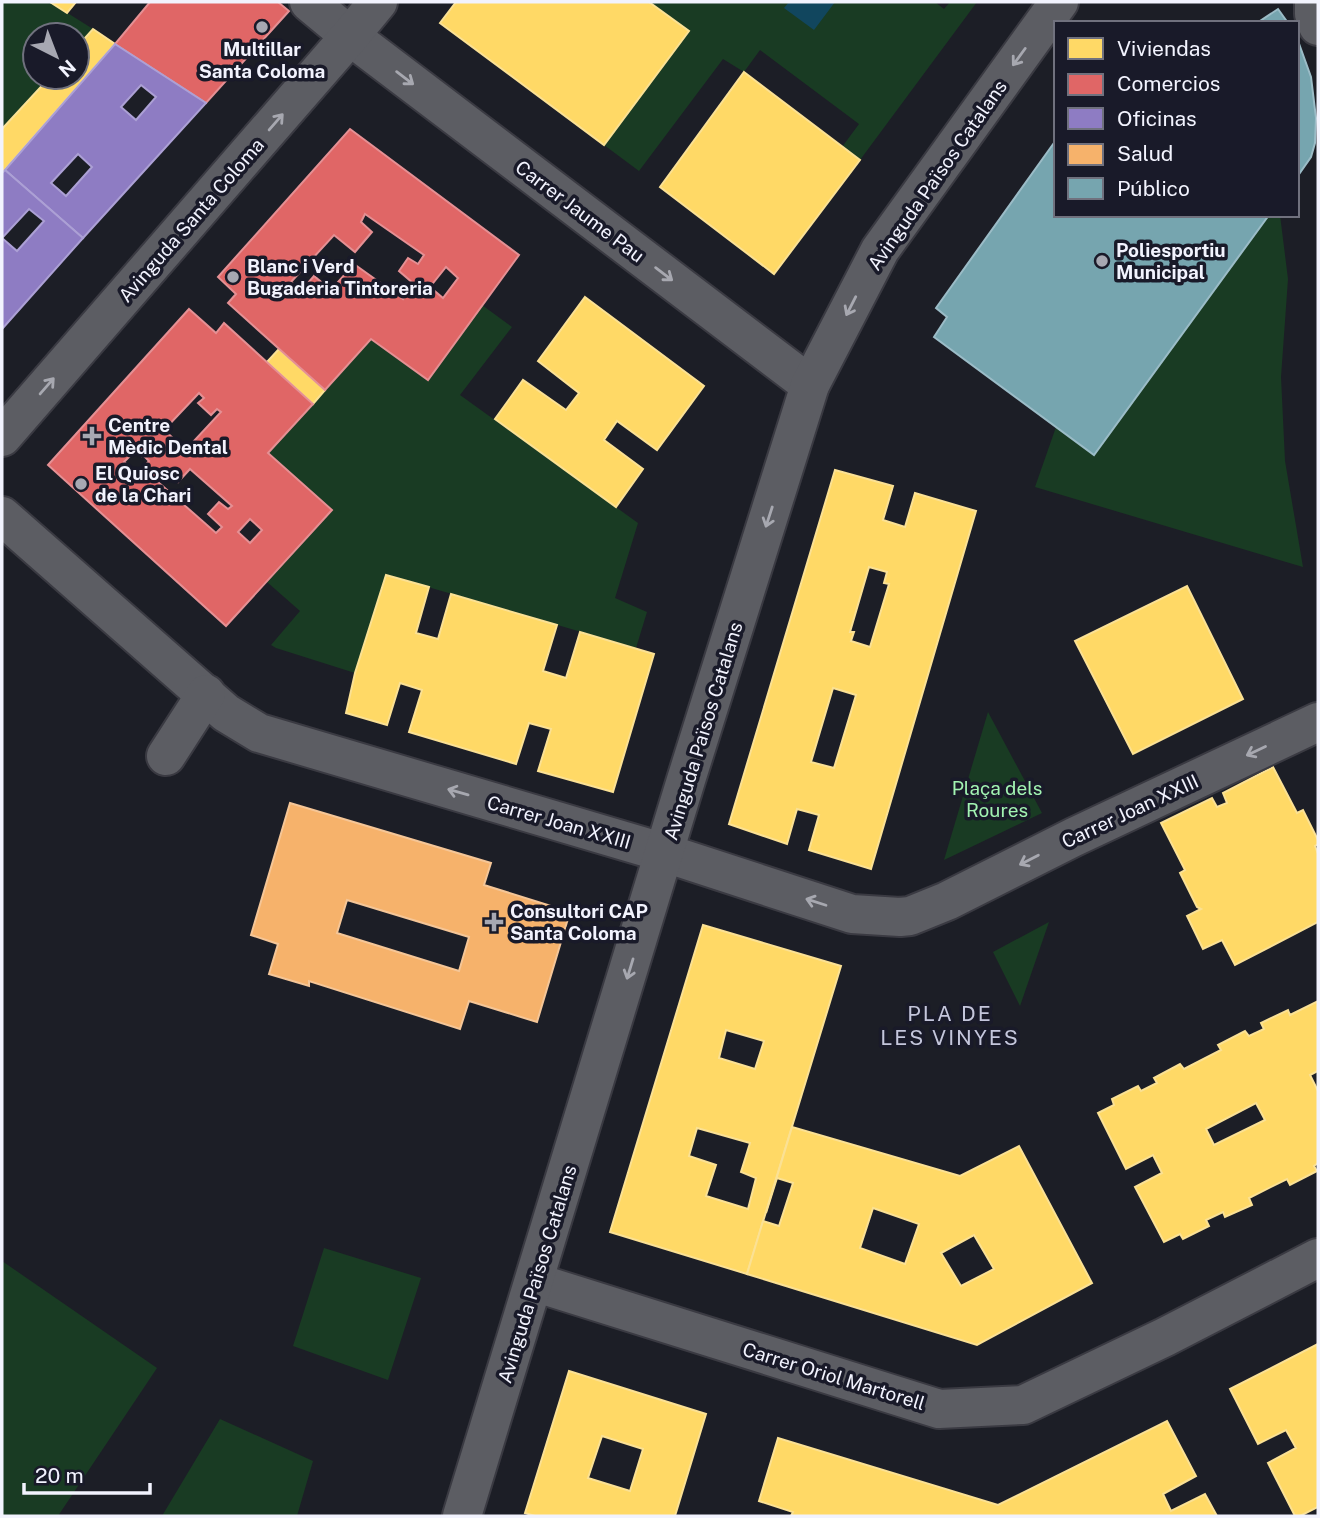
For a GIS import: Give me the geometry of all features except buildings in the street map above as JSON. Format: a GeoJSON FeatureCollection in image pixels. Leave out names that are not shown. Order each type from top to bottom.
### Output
{"type":"FeatureCollection","features":[{"type":"Feature","properties":{"kind":"street","name":"Carrer Jaume Pau"},"geometry":{"type":"LineString","coordinates":[[310,2],[350,36],[810,385]]}},
{"type":"Feature","properties":{"kind":"street","name":"Avinguda Santa Coloma"},"geometry":{"type":"LineString","coordinates":[[2,437],[378,2]]}},
{"type":"Feature","properties":{"kind":"street","name":"Avinguda Països Catalans"},"geometry":{"type":"LineString","coordinates":[[462,1516],[810,385],[880,250],[1059,2]]}},
{"type":"Feature","properties":{"kind":"street"},"geometry":{"type":"LineString","coordinates":[[1314,2],[1318,26]]}},
{"type":"Feature","properties":{"kind":"street","name":"Carrer Joan XXIII"},"geometry":{"type":"LineString","coordinates":[[2,516],[226,713],[259,733],[665,853],[852,914],[910,916],[947,901],[1074,837],[1318,722]]}},
{"type":"Feature","properties":{"kind":"street"},"geometry":{"type":"LineString","coordinates":[[166,756],[206,694]]}},
{"type":"Feature","properties":{"kind":"street","name":"Carrer Oriol Martorell"},"geometry":{"type":"LineString","coordinates":[[534,1282],[939,1409],[1023,1405],[1165,1337],[1318,1258]]}},
{"type":"Feature","properties":{"kind":"green space"},"geometry":{"type":"Polygon","coordinates":[[[2,2],[50,2],[80,21],[21,21],[21,91],[37,91],[2,129],[2,2]]]}},
{"type":"Feature","properties":{"kind":"green space"},"geometry":{"type":"Polygon","coordinates":[[[649,2],[935,2],[944,9],[950,2],[977,2],[860,160],[842,147],[859,124],[760,50],[744,72],[723,59],[639,171],[604,145],[689,32],[649,2]]]}},
{"type":"Feature","properties":{"kind":"green space"},"geometry":{"type":"Polygon","coordinates":[[[1268,217],[1280,217],[1288,279],[1281,377],[1285,461],[1303,567],[1035,487],[1056,427],[1094,454],[1268,217]]]}},
{"type":"Feature","properties":{"kind":"green space"},"geometry":{"type":"Polygon","coordinates":[[[482,305],[512,327],[460,395],[638,523],[615,598],[647,612],[636,648],[387,575],[355,673],[271,645],[300,611],[267,582],[332,511],[268,453],[371,339],[482,305]]]}},
{"type":"Feature","properties":{"kind":"green space","name":"Plaça dels Roures"},"geometry":{"type":"Polygon","coordinates":[[[988,712],[1042,813],[944,860],[988,712]]]}},
{"type":"Feature","properties":{"kind":"green space"},"geometry":{"type":"Polygon","coordinates":[[[1049,922],[1020,1006],[993,952],[1049,922]]]}},
{"type":"Feature","properties":{"kind":"green space"},"geometry":{"type":"Polygon","coordinates":[[[324,1248],[421,1278],[388,1380],[293,1346],[324,1248]]]}},
{"type":"Feature","properties":{"kind":"green space"},"geometry":{"type":"Polygon","coordinates":[[[2,1261],[157,1368],[58,1516],[2,1516],[2,1261]]]}},
{"type":"Feature","properties":{"kind":"green space"},"geometry":{"type":"Polygon","coordinates":[[[220,1419],[313,1461],[297,1516],[162,1516],[220,1419]]]}},
{"type":"Feature","properties":{"kind":"water"},"geometry":{"type":"Polygon","coordinates":[[[789,2],[835,2],[814,30],[784,8],[789,2]]]}},
{"type":"Feature","properties":{"kind":"place","name":"Multillar Santa Coloma"},"geometry":{"type":"Point","coordinates":[262,27]}},
{"type":"Feature","properties":{"kind":"place","name":"Poliesportiu Municipal"},"geometry":{"type":"Point","coordinates":[1102,261]}},
{"type":"Feature","properties":{"kind":"place","name":"Blanc i Verd Bugaderia Tintoreria"},"geometry":{"type":"Point","coordinates":[233,277]}},
{"type":"Feature","properties":{"kind":"place","name":"Centre Mèdic Dental"},"geometry":{"type":"Point","coordinates":[92,436]}},
{"type":"Feature","properties":{"kind":"place","name":"El Quiosc de la Chari"},"geometry":{"type":"Point","coordinates":[81,484]}},
{"type":"Feature","properties":{"kind":"place","name":"Consultori CAP Santa Coloma"},"geometry":{"type":"Point","coordinates":[494,922]}},
{"type":"Feature","properties":{"kind":"district","name":"PLA DE LES VINYES"},"geometry":{"type":"Point","coordinates":[950,1026]}}]}
